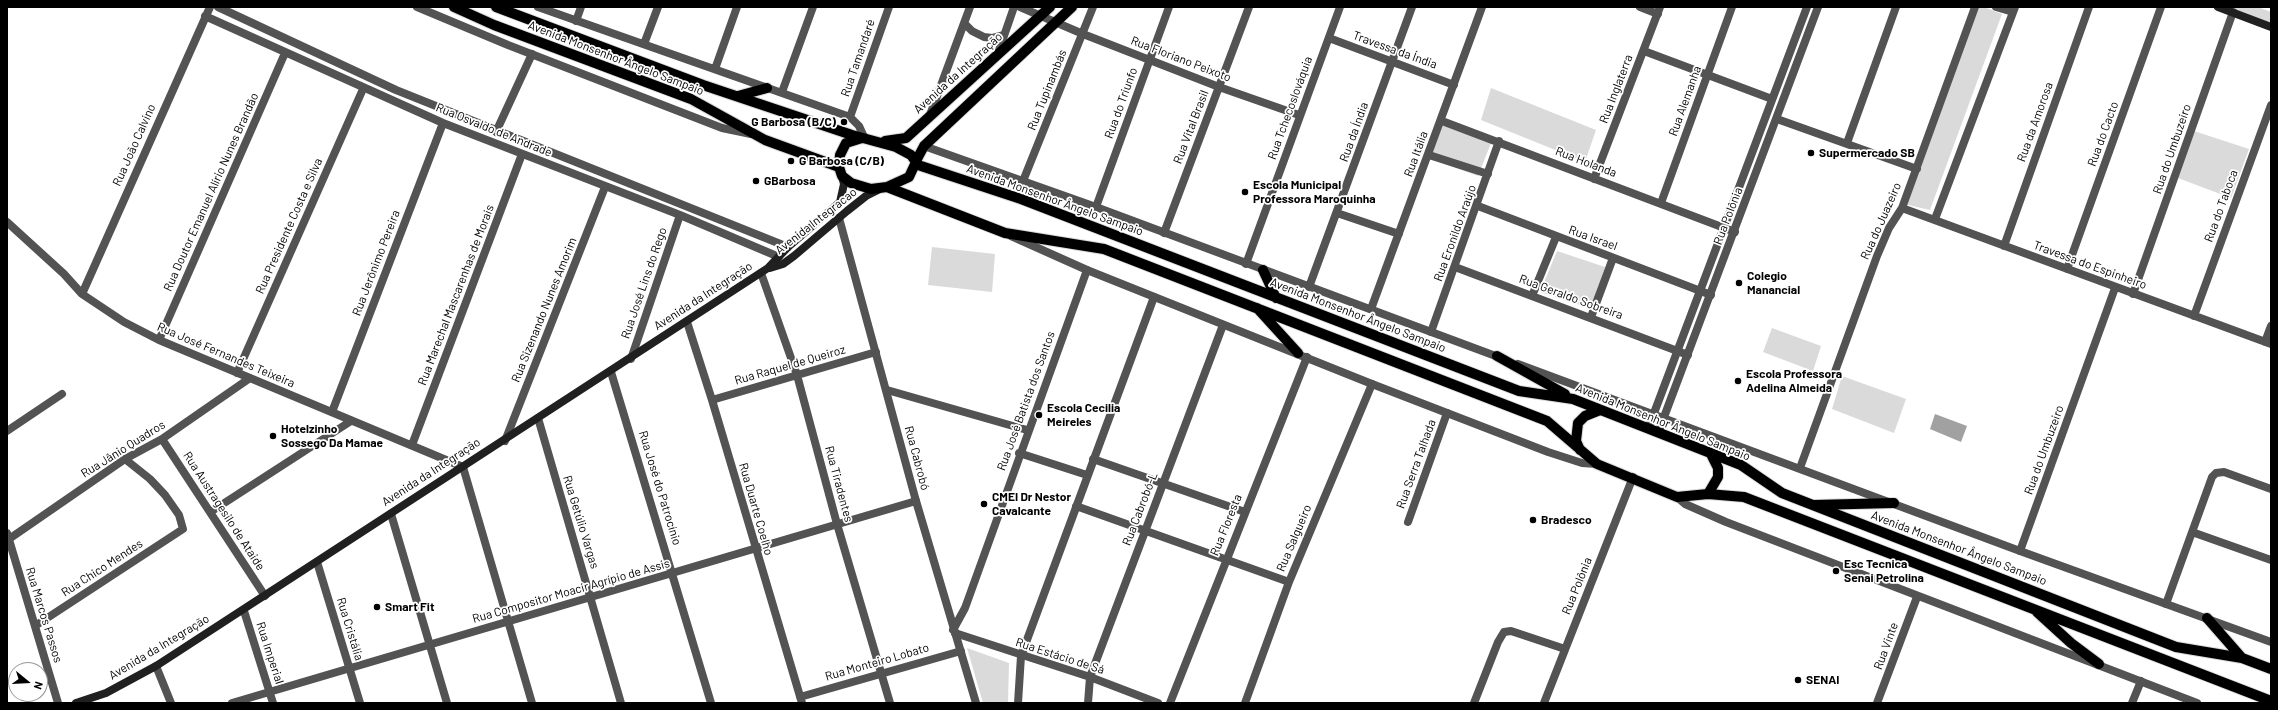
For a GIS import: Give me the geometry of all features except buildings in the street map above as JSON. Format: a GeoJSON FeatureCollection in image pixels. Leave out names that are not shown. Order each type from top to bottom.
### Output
{"type":"FeatureCollection","features":[{"type":"Feature","properties":{"kind":"main road","name":"Avenida Monsenhor Ângelo Sampaio"},"geometry":{"type":"LineString","coordinates":[[454,7],[494,25],[691,99],[752,134],[840,171],[851,183],[883,189],[1005,233],[1104,249],[1256,306],[1547,421],[1597,464],[1633,477],[1677,497],[1708,494],[1738,496],[1751,500],[2271,701]]}},
{"type":"Feature","properties":{"kind":"main road","name":"Avenida Monsenhor Ângelo Sampaio"},"geometry":{"type":"LineString","coordinates":[[496,7],[738,96],[877,140],[905,151],[916,162],[1021,199],[1520,391],[1573,399],[1741,465],[1782,493],[2176,646],[2242,658],[2271,669]]}},
{"type":"Feature","properties":{"kind":"main road","name":"Avenida da Integração"},"geometry":{"type":"LineString","coordinates":[[877,140],[894,141],[906,138],[1050,7]]}},
{"type":"Feature","properties":{"kind":"main road"},"geometry":{"type":"LineString","coordinates":[[883,189],[909,177],[924,146],[1072,7]]}},
{"type":"Feature","properties":{"kind":"main road"},"geometry":{"type":"LineString","coordinates":[[2218,7],[2271,27]]}},
{"type":"Feature","properties":{"kind":"main road"},"geometry":{"type":"LineString","coordinates":[[738,96],[767,88]]}},
{"type":"Feature","properties":{"kind":"main road"},"geometry":{"type":"LineString","coordinates":[[764,270],[840,202],[843,191],[840,171],[840,155],[846,143],[864,137]]}},
{"type":"Feature","properties":{"kind":"main road","name":"Avenida Integracao"},"geometry":{"type":"LineString","coordinates":[[764,270],[783,264],[866,196],[883,189]]}},
{"type":"Feature","properties":{"kind":"main road","name":"Avenida da Integração"},"geometry":{"type":"LineString","coordinates":[[76,703],[106,693],[156,666],[244,611],[538,418],[612,372],[630,358],[764,270]]}},
{"type":"Feature","properties":{"kind":"main road"},"geometry":{"type":"LineString","coordinates":[[1263,270],[1276,298]]}},
{"type":"Feature","properties":{"kind":"main road"},"geometry":{"type":"LineString","coordinates":[[1256,306],[1303,355]]}},
{"type":"Feature","properties":{"kind":"main road"},"geometry":{"type":"LineString","coordinates":[[1497,356],[1573,399]]}},
{"type":"Feature","properties":{"kind":"main road"},"geometry":{"type":"LineString","coordinates":[[1580,450],[1576,441],[1578,422],[1585,416],[1600,410]]}},
{"type":"Feature","properties":{"kind":"main road"},"geometry":{"type":"LineString","coordinates":[[1708,494],[1718,477],[1718,468],[1712,454]]}},
{"type":"Feature","properties":{"kind":"main road"},"geometry":{"type":"LineString","coordinates":[[1812,505],[1824,503],[1894,503]]}},
{"type":"Feature","properties":{"kind":"main road"},"geometry":{"type":"LineString","coordinates":[[2032,608],[2071,643],[2099,664]]}},
{"type":"Feature","properties":{"kind":"main road"},"geometry":{"type":"LineString","coordinates":[[2207,618],[2242,658]]}},
{"type":"Feature","properties":{"kind":"main road","name":"Avenida da Integração"},"geometry":{"type":"LineString","coordinates":[[95,703],[106,693]]}},
{"type":"Feature","properties":{"kind":"street","name":"Rua João Calvino"},"geometry":{"type":"LineString","coordinates":[[82,294],[210,7]]}},
{"type":"Feature","properties":{"kind":"street","name":"Rua Osvaldo de Andrade"},"geometry":{"type":"LineString","coordinates":[[218,7],[396,90],[496,132],[788,247]]}},
{"type":"Feature","properties":{"kind":"street"},"geometry":{"type":"LineString","coordinates":[[417,7],[532,54],[722,128],[752,134]]}},
{"type":"Feature","properties":{"kind":"street","name":"Avenida Monsenhor Ângelo Sampaio"},"geometry":{"type":"LineString","coordinates":[[538,7],[850,117]]}},
{"type":"Feature","properties":{"kind":"street"},"geometry":{"type":"LineString","coordinates":[[576,21],[581,7]]}},
{"type":"Feature","properties":{"kind":"street"},"geometry":{"type":"LineString","coordinates":[[644,44],[658,7]]}},
{"type":"Feature","properties":{"kind":"street"},"geometry":{"type":"LineString","coordinates":[[715,69],[737,7]]}},
{"type":"Feature","properties":{"kind":"street"},"geometry":{"type":"LineString","coordinates":[[782,92],[813,7]]}},
{"type":"Feature","properties":{"kind":"street","name":"Rua Tamandaré"},"geometry":{"type":"LineString","coordinates":[[850,117],[889,7]]}},
{"type":"Feature","properties":{"kind":"street"},"geometry":{"type":"LineString","coordinates":[[929,118],[970,7]]}},
{"type":"Feature","properties":{"kind":"street"},"geometry":{"type":"LineString","coordinates":[[996,56],[1014,7]]}},
{"type":"Feature","properties":{"kind":"street","name":"Rua Floriano Peixoto"},"geometry":{"type":"LineString","coordinates":[[1020,7],[1042,15],[1083,34],[1219,87],[1299,115]]}},
{"type":"Feature","properties":{"kind":"street","name":"Rua Tupinambás"},"geometry":{"type":"LineString","coordinates":[[1023,181],[1093,7]]}},
{"type":"Feature","properties":{"kind":"street","name":"Rua do Triunfo"},"geometry":{"type":"LineString","coordinates":[[1096,207],[1169,7]]}},
{"type":"Feature","properties":{"kind":"street","name":"Rua Vital Brasil"},"geometry":{"type":"LineString","coordinates":[[1164,233],[1249,7]]}},
{"type":"Feature","properties":{"kind":"street","name":"Rua Tchecoslováquia"},"geometry":{"type":"LineString","coordinates":[[1246,264],[1299,115],[1340,7]]}},
{"type":"Feature","properties":{"kind":"street","name":"Rua da Índia"},"geometry":{"type":"LineString","coordinates":[[1309,287],[1412,7]]}},
{"type":"Feature","properties":{"kind":"street","name":"Rua Itália"},"geometry":{"type":"LineString","coordinates":[[1372,309],[1442,121],[1482,7]]}},
{"type":"Feature","properties":{"kind":"street"},"geometry":{"type":"LineString","coordinates":[[1640,7],[1659,10]]}},
{"type":"Feature","properties":{"kind":"street","name":"Rua Alemanha"},"geometry":{"type":"LineString","coordinates":[[1661,203],[1732,7]]}},
{"type":"Feature","properties":{"kind":"street","name":"Rua Polônia"},"geometry":{"type":"LineString","coordinates":[[1648,429],[1700,291],[1722,227],[1807,7]]}},
{"type":"Feature","properties":{"kind":"street","name":"Rua Polônia"},"geometry":{"type":"LineString","coordinates":[[1658,433],[1735,232],[1818,7]]}},
{"type":"Feature","properties":{"kind":"street"},"geometry":{"type":"LineString","coordinates":[[1847,143],[1896,7]]}},
{"type":"Feature","properties":{"kind":"street","name":"Rua do Juazeiro"},"geometry":{"type":"LineString","coordinates":[[1800,468],[1879,250],[1888,228],[1902,208],[1975,7]]}},
{"type":"Feature","properties":{"kind":"street"},"geometry":{"type":"LineString","coordinates":[[1935,220],[2014,10],[1996,7]]}},
{"type":"Feature","properties":{"kind":"street","name":"Rua da Amorosa"},"geometry":{"type":"LineString","coordinates":[[2004,246],[2089,7]]}},
{"type":"Feature","properties":{"kind":"street","name":"Rua do Cacto"},"geometry":{"type":"LineString","coordinates":[[2067,269],[2161,7]]}},
{"type":"Feature","properties":{"kind":"street","name":"Rua Inglaterra"},"geometry":{"type":"LineString","coordinates":[[1594,179],[1659,10]]}},
{"type":"Feature","properties":{"kind":"street","name":"Rua do Umbuzeiro"},"geometry":{"type":"LineString","coordinates":[[2133,294],[2233,12]]}},
{"type":"Feature","properties":{"kind":"street","name":"Rua Osvaldo de Andrade"},"geometry":{"type":"LineString","coordinates":[[205,16],[363,89],[443,123],[680,215],[779,257]]}},
{"type":"Feature","properties":{"kind":"street"},"geometry":{"type":"LineString","coordinates":[[964,24],[972,31],[984,37],[992,38],[1003,35]]}},
{"type":"Feature","properties":{"kind":"street","name":"Travessa da Índia"},"geometry":{"type":"LineString","coordinates":[[1329,38],[1454,85]]}},
{"type":"Feature","properties":{"kind":"street"},"geometry":{"type":"LineString","coordinates":[[1644,51],[1772,99]]}},
{"type":"Feature","properties":{"kind":"street","name":"Rua Doutor Emanuel Alírio Nunes Brandão"},"geometry":{"type":"LineString","coordinates":[[159,340],[285,53]]}},
{"type":"Feature","properties":{"kind":"street"},"geometry":{"type":"LineString","coordinates":[[496,132],[532,54]]}},
{"type":"Feature","properties":{"kind":"street","name":"Rua Presidente Costa e Silva"},"geometry":{"type":"LineString","coordinates":[[237,373],[363,89]]}},
{"type":"Feature","properties":{"kind":"street","name":"Rua do Taboca"},"geometry":{"type":"LineString","coordinates":[[2194,316],[2271,105]]}},
{"type":"Feature","properties":{"kind":"street"},"geometry":{"type":"LineString","coordinates":[[850,117],[859,126],[864,137]]}},
{"type":"Feature","properties":{"kind":"street"},"geometry":{"type":"LineString","coordinates":[[1777,119],[1917,169]]}},
{"type":"Feature","properties":{"kind":"street","name":"Rua Holanda"},"geometry":{"type":"LineString","coordinates":[[1442,121],[1499,141],[1594,179],[1735,232]]}},
{"type":"Feature","properties":{"kind":"street","name":"Rua Jerônimo Pereira"},"geometry":{"type":"LineString","coordinates":[[332,412],[443,123]]}},
{"type":"Feature","properties":{"kind":"street","name":"Rua Eronildo Araújo"},"geometry":{"type":"LineString","coordinates":[[1431,332],[1478,206],[1499,141]]}},
{"type":"Feature","properties":{"kind":"street","name":"Avenida Monsenhor Ângelo Sampaio"},"geometry":{"type":"LineString","coordinates":[[924,146],[1096,207],[1246,264],[1372,309],[1894,503],[2020,552],[2271,642]]}},
{"type":"Feature","properties":{"kind":"street","name":"Rua Marechal Mascarenhas de Morais"},"geometry":{"type":"LineString","coordinates":[[412,445],[522,154]]}},
{"type":"Feature","properties":{"kind":"street"},"geometry":{"type":"LineString","coordinates":[[1429,155],[1488,174]]}},
{"type":"Feature","properties":{"kind":"street","name":"Rua Sizenando Nunes Amorim"},"geometry":{"type":"LineString","coordinates":[[505,441],[605,187]]}},
{"type":"Feature","properties":{"kind":"street","name":"Rua Israel"},"geometry":{"type":"LineString","coordinates":[[1478,206],[1711,295]]}},
{"type":"Feature","properties":{"kind":"street","name":"Travessa do Espinheiro"},"geometry":{"type":"LineString","coordinates":[[1902,208],[2115,288],[2268,343]]}},
{"type":"Feature","properties":{"kind":"street"},"geometry":{"type":"LineString","coordinates":[[1337,213],[1399,234]]}},
{"type":"Feature","properties":{"kind":"street","name":"Rua José Lins do Rego"},"geometry":{"type":"LineString","coordinates":[[630,358],[680,215]]}},
{"type":"Feature","properties":{"kind":"street","name":"Rua Cabrobó"},"geometry":{"type":"LineString","coordinates":[[839,218],[916,501],[976,703]]}},
{"type":"Feature","properties":{"kind":"street","name":"Rua José Fernandes Teixeira"},"geometry":{"type":"LineString","coordinates":[[7,222],[64,274],[82,294],[124,322],[159,340],[463,467]]}},
{"type":"Feature","properties":{"kind":"street","name":"Avenida Monsenhor Ângelo Sampaio"},"geometry":{"type":"LineString","coordinates":[[1005,233],[1086,270],[1154,298],[1303,355],[1372,384],[1567,459],[1597,464]]}},
{"type":"Feature","properties":{"kind":"street"},"geometry":{"type":"LineString","coordinates":[[1532,296],[1556,237]]}},
{"type":"Feature","properties":{"kind":"street"},"geometry":{"type":"LineString","coordinates":[[1591,317],[1613,258]]}},
{"type":"Feature","properties":{"kind":"street","name":"Rua Geraldo Sobreira"},"geometry":{"type":"LineString","coordinates":[[1455,267],[1591,317],[1688,355]]}},
{"type":"Feature","properties":{"kind":"street","name":"Rua Tiradentes"},"geometry":{"type":"LineString","coordinates":[[764,270],[797,375],[837,524],[890,703]]}},
{"type":"Feature","properties":{"kind":"street","name":"Rua José Batista dos Santos"},"geometry":{"type":"LineString","coordinates":[[954,632],[965,608],[1027,430],[1086,270]]}},
{"type":"Feature","properties":{"kind":"street","name":"Rua do Umbuzeiro"},"geometry":{"type":"LineString","coordinates":[[2020,552],[2115,288]]}},
{"type":"Feature","properties":{"kind":"street"},"geometry":{"type":"LineString","coordinates":[[1018,703],[1021,656],[1154,298]]}},
{"type":"Feature","properties":{"kind":"street","name":"Rua Duarte Coelho"},"geometry":{"type":"LineString","coordinates":[[687,322],[712,400],[755,550],[801,700]]}},
{"type":"Feature","properties":{"kind":"street","name":"Rua Cabrobó-L"},"geometry":{"type":"LineString","coordinates":[[1088,703],[1090,677],[1223,325]]}},
{"type":"Feature","properties":{"kind":"street"},"geometry":{"type":"LineString","coordinates":[[2268,343],[2271,326]]}},
{"type":"Feature","properties":{"kind":"street","name":"Rua Raquel de Queiroz"},"geometry":{"type":"LineString","coordinates":[[712,400],[876,352]]}},
{"type":"Feature","properties":{"kind":"street","name":"Rua Floresta"},"geometry":{"type":"LineString","coordinates":[[1170,703],[1245,512],[1303,355]]}},
{"type":"Feature","properties":{"kind":"street","name":"Rua José do Patrocínio"},"geometry":{"type":"LineString","coordinates":[[612,372],[674,573],[711,703]]}},
{"type":"Feature","properties":{"kind":"street","name":"Rua Jânio Quadros"},"geometry":{"type":"LineString","coordinates":[[8,536],[125,460],[162,439],[250,378]]}},
{"type":"Feature","properties":{"kind":"street","name":"Rua Salgueiro"},"geometry":{"type":"LineString","coordinates":[[1246,703],[1289,582],[1372,384]]}},
{"type":"Feature","properties":{"kind":"street"},"geometry":{"type":"LineString","coordinates":[[886,390],[1027,430]]}},
{"type":"Feature","properties":{"kind":"street"},"geometry":{"type":"LineString","coordinates":[[7,431],[62,394]]}},
{"type":"Feature","properties":{"kind":"street","name":"Rua Serra Talhada"},"geometry":{"type":"LineString","coordinates":[[1408,522],[1447,413]]}},
{"type":"Feature","properties":{"kind":"street","name":"Rua Getúlio Vargas"},"geometry":{"type":"LineString","coordinates":[[538,418],[621,703]]}},
{"type":"Feature","properties":{"kind":"street"},"geometry":{"type":"LineString","coordinates":[[212,511],[351,421]]}},
{"type":"Feature","properties":{"kind":"street","name":"Rua Austragesilo de Ataide"},"geometry":{"type":"LineString","coordinates":[[162,439],[212,511],[265,596]]}},
{"type":"Feature","properties":{"kind":"street"},"geometry":{"type":"LineString","coordinates":[[1019,453],[1087,475]]}},
{"type":"Feature","properties":{"kind":"street"},"geometry":{"type":"LineString","coordinates":[[1093,459],[1245,512]]}},
{"type":"Feature","properties":{"kind":"street","name":"Rua Chico Mendes"},"geometry":{"type":"LineString","coordinates":[[35,626],[182,529],[179,515],[165,495],[150,479],[125,460]]}},
{"type":"Feature","properties":{"kind":"street"},"geometry":{"type":"LineString","coordinates":[[463,467],[532,703]]}},
{"type":"Feature","properties":{"kind":"street"},"geometry":{"type":"LineString","coordinates":[[2166,604],[2212,477],[2216,474],[2224,472],[2271,489]]}},
{"type":"Feature","properties":{"kind":"street","name":"Rua Polônia"},"geometry":{"type":"LineString","coordinates":[[1544,703],[1633,477]]}},
{"type":"Feature","properties":{"kind":"street","name":"Avenida Monsenhor Ângelo Sampaio"},"geometry":{"type":"LineString","coordinates":[[1677,497],[1685,504],[1726,522],[1917,597],[2099,664],[2197,703]]}},
{"type":"Feature","properties":{"kind":"street","name":"Rua Compositor Moacir Agrípio de Assis"},"geometry":{"type":"LineString","coordinates":[[232,703],[350,670],[429,645],[755,550],[916,501]]}},
{"type":"Feature","properties":{"kind":"street"},"geometry":{"type":"LineString","coordinates":[[1076,506],[1289,582]]}},
{"type":"Feature","properties":{"kind":"street"},"geometry":{"type":"LineString","coordinates":[[391,514],[447,703]]}},
{"type":"Feature","properties":{"kind":"street"},"geometry":{"type":"LineString","coordinates":[[2192,532],[2271,560]]}},
{"type":"Feature","properties":{"kind":"street","name":"Rua Marcos Passos"},"geometry":{"type":"LineString","coordinates":[[8,536],[58,703]]}},
{"type":"Feature","properties":{"kind":"street","name":"Rua Cristália"},"geometry":{"type":"LineString","coordinates":[[317,562],[360,703]]}},
{"type":"Feature","properties":{"kind":"street","name":"Rua Vinte"},"geometry":{"type":"LineString","coordinates":[[1878,703],[1917,597]]}},
{"type":"Feature","properties":{"kind":"street","name":"Rua Imperial"},"geometry":{"type":"LineString","coordinates":[[244,611],[274,703]]}},
{"type":"Feature","properties":{"kind":"street"},"geometry":{"type":"LineString","coordinates":[[1474,703],[1501,636],[1507,631],[1565,650]]}},
{"type":"Feature","properties":{"kind":"street","name":"Rua Estácio de Sá"},"geometry":{"type":"LineString","coordinates":[[954,632],[1021,656],[1090,677],[1158,703]]}},
{"type":"Feature","properties":{"kind":"street","name":"Rua Monteiro Lobato"},"geometry":{"type":"LineString","coordinates":[[801,700],[881,674],[961,651]]}},
{"type":"Feature","properties":{"kind":"street"},"geometry":{"type":"LineString","coordinates":[[156,666],[171,703]]}},
{"type":"Feature","properties":{"kind":"street"},"geometry":{"type":"LineString","coordinates":[[2132,703],[2141,681]]}},
{"type":"Feature","properties":{"kind":"shaded area"},"geometry":{"type":"Polygon","coordinates":[[[1977,7],[1984,7],[2002,14],[1930,210],[1904,204],[1977,7]]]}},
{"type":"Feature","properties":{"kind":"shaded area"},"geometry":{"type":"Polygon","coordinates":[[[2228,7],[2258,7],[2271,12],[2271,23],[2228,7]]]}},
{"type":"Feature","properties":{"kind":"shaded area"},"geometry":{"type":"Polygon","coordinates":[[[1491,88],[1596,130],[1585,162],[1481,120],[1491,88]]]}},
{"type":"Feature","properties":{"kind":"shaded area"},"geometry":{"type":"Polygon","coordinates":[[[1443,124],[1491,143],[1478,176],[1428,158],[1443,124]]]}},
{"type":"Feature","properties":{"kind":"shaded area"},"geometry":{"type":"Polygon","coordinates":[[[2194,131],[2249,149],[2231,198],[2178,178],[2194,131]]]}},
{"type":"Feature","properties":{"kind":"shaded area"},"geometry":{"type":"Polygon","coordinates":[[[932,247],[995,254],[992,292],[928,285],[932,247]]]}},
{"type":"Feature","properties":{"kind":"shaded area"},"geometry":{"type":"Polygon","coordinates":[[[1557,251],[1605,267],[1592,309],[1540,292],[1557,251]]]}},
{"type":"Feature","properties":{"kind":"shaded area"},"geometry":{"type":"Polygon","coordinates":[[[1772,328],[1821,346],[1813,371],[1763,352],[1772,328]]]}},
{"type":"Feature","properties":{"kind":"shaded area"},"geometry":{"type":"Polygon","coordinates":[[[1842,376],[1906,399],[1894,433],[1832,409],[1842,376]]]}},
{"type":"Feature","properties":{"kind":"shaded area"},"geometry":{"type":"Polygon","coordinates":[[[1935,414],[1967,426],[1961,442],[1930,429],[1935,414]]]}},
{"type":"Feature","properties":{"kind":"shaded area"},"geometry":{"type":"Polygon","coordinates":[[[967,648],[1009,663],[1008,703],[983,703],[967,648]]]}},
{"type":"Feature","properties":{"kind":"place","name":"G Barbosa (B/C)"},"geometry":{"type":"Point","coordinates":[844,122]}},
{"type":"Feature","properties":{"kind":"place","name":"Supermercado SB"},"geometry":{"type":"Point","coordinates":[1811,153]}},
{"type":"Feature","properties":{"kind":"place","name":"G Barbosa (C/B)"},"geometry":{"type":"Point","coordinates":[791,161]}},
{"type":"Feature","properties":{"kind":"place","name":"GBarbosa"},"geometry":{"type":"Point","coordinates":[756,181]}},
{"type":"Feature","properties":{"kind":"place","name":"Escola Municipal Professora Maroquinha"},"geometry":{"type":"Point","coordinates":[1245,192]}},
{"type":"Feature","properties":{"kind":"place","name":"Colegio Manancial"},"geometry":{"type":"Point","coordinates":[1739,283]}},
{"type":"Feature","properties":{"kind":"place","name":"Escola Professora Adelina Almeida"},"geometry":{"type":"Point","coordinates":[1738,381]}},
{"type":"Feature","properties":{"kind":"place","name":"Escola Cecilia Meireles"},"geometry":{"type":"Point","coordinates":[1039,415]}},
{"type":"Feature","properties":{"kind":"place","name":"Hotelzinho Sossego Da Mamae"},"geometry":{"type":"Point","coordinates":[273,436]}},
{"type":"Feature","properties":{"kind":"place","name":"CMEI Dr Nestor Cavalcante"},"geometry":{"type":"Point","coordinates":[984,504]}},
{"type":"Feature","properties":{"kind":"place","name":"Bradesco"},"geometry":{"type":"Point","coordinates":[1533,520]}},
{"type":"Feature","properties":{"kind":"place","name":"Esc Tecnica Senai Petrolina"},"geometry":{"type":"Point","coordinates":[1836,571]}},
{"type":"Feature","properties":{"kind":"place","name":"Smart Fit"},"geometry":{"type":"Point","coordinates":[377,607]}},
{"type":"Feature","properties":{"kind":"place","name":"SENAI"},"geometry":{"type":"Point","coordinates":[1798,680]}}]}
